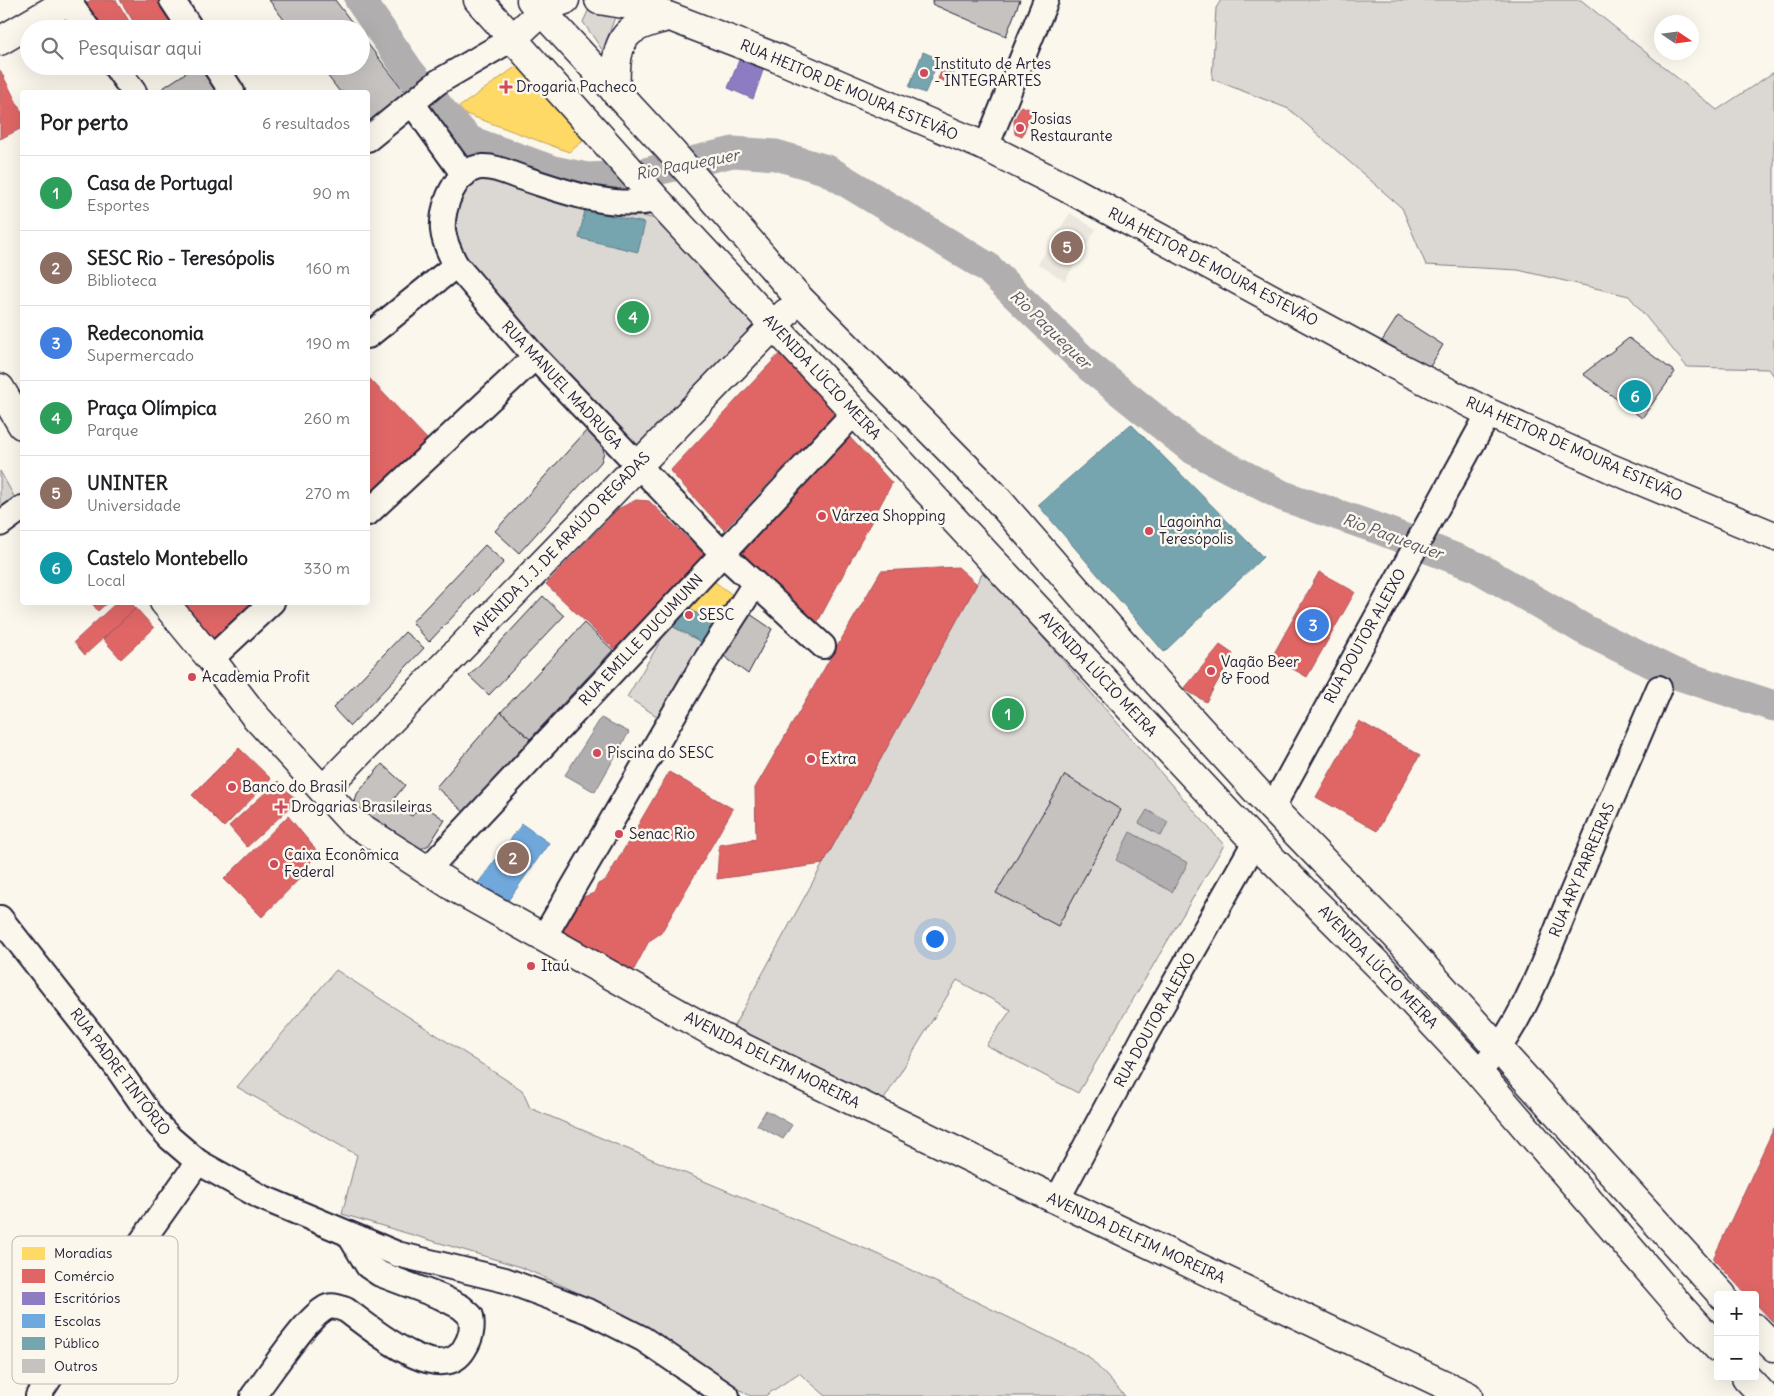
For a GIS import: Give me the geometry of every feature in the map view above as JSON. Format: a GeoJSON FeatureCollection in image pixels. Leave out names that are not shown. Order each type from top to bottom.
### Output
{"type":"FeatureCollection","features":[{"type":"Feature","properties":{"kind":"main road","name":"AVENIDA LÚCIO MEIRA"},"geometry":{"type":"LineString","coordinates":[[478,0],[773,326],[1255,842],[1385,972],[1478,1072],[1714,1344]]}},
{"type":"Feature","properties":{"kind":"main road","name":"RUA HEITOR DE MOURA ESTEVÃO"},"geometry":{"type":"LineString","coordinates":[[599,0],[651,8],[778,58],[986,147],[1075,192],[1389,362],[1489,413],[1610,468],[1774,536]]}},
{"type":"Feature","properties":{"kind":"main road"},"geometry":{"type":"LineString","coordinates":[[36,20],[69,1]]}},
{"type":"Feature","properties":{"kind":"main road"},"geometry":{"type":"LineString","coordinates":[[512,39],[551,3],[616,93],[670,150],[800,299],[993,494],[1156,681],[1272,808],[1397,937],[1715,1288],[1683,1310]]}},
{"type":"Feature","properties":{"kind":"main road"},"geometry":{"type":"LineString","coordinates":[[616,93],[617,63],[623,41],[636,28],[651,8]]}},
{"type":"Feature","properties":{"kind":"main road"},"geometry":{"type":"LineString","coordinates":[[0,41],[20,29]]}},
{"type":"Feature","properties":{"kind":"main road","name":"AVENIDA J. J. DE ARAÚJO REGADAS"},"geometry":{"type":"LineString","coordinates":[[323,790],[637,464],[800,299]]}},
{"type":"Feature","properties":{"kind":"main road"},"geometry":{"type":"LineString","coordinates":[[0,388],[20,417]]}},
{"type":"Feature","properties":{"kind":"main road","name":"AVENIDA DELFIM MOREIRA"},"geometry":{"type":"LineString","coordinates":[[167,605],[212,659],[254,715],[359,828],[427,870],[723,1038],[1468,1396]]}},
{"type":"Feature","properties":{"kind":"main road"},"geometry":{"type":"LineString","coordinates":[[1759,1332],[1774,1347]]}},
{"type":"Feature","properties":{"kind":"main road"},"geometry":{"type":"LineString","coordinates":[[1750,1381],[1764,1396]]}},
{"type":"Feature","properties":{"kind":"street"},"geometry":{"type":"LineString","coordinates":[[172,0],[185,20]]}},
{"type":"Feature","properties":{"kind":"street"},"geometry":{"type":"LineString","coordinates":[[986,147],[1046,0]]}},
{"type":"Feature","properties":{"kind":"street"},"geometry":{"type":"LineString","coordinates":[[69,1],[82,20]]}},
{"type":"Feature","properties":{"kind":"street"},"geometry":{"type":"LineString","coordinates":[[370,137],[438,82],[512,39]]}},
{"type":"Feature","properties":{"kind":"street"},"geometry":{"type":"LineString","coordinates":[[122,75],[133,90]]}},
{"type":"Feature","properties":{"kind":"street"},"geometry":{"type":"LineString","coordinates":[[221,75],[231,90]]}},
{"type":"Feature","properties":{"kind":"street"},"geometry":{"type":"LineString","coordinates":[[414,101],[464,175],[475,168],[483,167],[584,196],[622,202],[652,194]]}},
{"type":"Feature","properties":{"kind":"street","name":"RUA MANUEL MADRUGA"},"geometry":{"type":"LineString","coordinates":[[464,175],[451,192],[444,211],[443,229],[448,250],[456,266],[535,357],[722,553],[823,646]]}},
{"type":"Feature","properties":{"kind":"street"},"geometry":{"type":"LineString","coordinates":[[370,334],[456,266]]}},
{"type":"Feature","properties":{"kind":"street"},"geometry":{"type":"LineString","coordinates":[[370,511],[535,357]]}},
{"type":"Feature","properties":{"kind":"street","name":"RUA EMILLE DUCUMUNN"},"geometry":{"type":"LineString","coordinates":[[427,870],[855,412]]}},
{"type":"Feature","properties":{"kind":"street","name":"RUA DOUTOR ALEIXO"},"geometry":{"type":"LineString","coordinates":[[1272,808],[1489,413]]}},
{"type":"Feature","properties":{"kind":"street"},"geometry":{"type":"LineString","coordinates":[[0,524],[20,509]]}},
{"type":"Feature","properties":{"kind":"street"},"geometry":{"type":"LineString","coordinates":[[544,937],[702,666],[754,584]]}},
{"type":"Feature","properties":{"kind":"street"},"geometry":{"type":"LineString","coordinates":[[212,659],[269,605]]}},
{"type":"Feature","properties":{"kind":"street","name":"RUA ARY PARREIRAS"},"geometry":{"type":"LineString","coordinates":[[1478,1072],[1509,1034],[1543,963],[1659,688]]}},
{"type":"Feature","properties":{"kind":"street","name":"RUA DOUTOR ALEIXO"},"geometry":{"type":"LineString","coordinates":[[1057,1200],[1144,1037],[1255,842]]}},
{"type":"Feature","properties":{"kind":"street","name":"RUA PADRE TINTÓRIO"},"geometry":{"type":"LineString","coordinates":[[0,918],[116,1066],[152,1118],[170,1138],[198,1162],[262,1197],[350,1236],[397,1254],[505,1280],[590,1312],[643,1339],[727,1396]]}},
{"type":"Feature","properties":{"kind":"street"},"geometry":{"type":"LineString","coordinates":[[146,1236],[198,1162]]}},
{"type":"Feature","properties":{"kind":"street"},"geometry":{"type":"LineString","coordinates":[[257,1395],[318,1314],[325,1308],[335,1306],[346,1310],[406,1351],[426,1360],[446,1363],[461,1353],[469,1340],[473,1327],[471,1316],[461,1307],[442,1297],[380,1274],[368,1266],[350,1236]]}},
{"type":"Feature","properties":{"kind":"street"},"geometry":{"type":"LineString","coordinates":[[38,1396],[46,1384]]}},
{"type":"Feature","properties":{"kind":"shaded area"},"geometry":{"type":"Polygon","coordinates":[[[1221,0],[1581,0],[1717,110],[1774,72],[1774,376],[1769,369],[1687,367],[1629,296],[1518,270],[1426,265],[1402,208],[1289,109],[1212,79],[1216,8],[1221,0]]]}},
{"type":"Feature","properties":{"kind":"shaded area"},"geometry":{"type":"Polygon","coordinates":[[[588,11],[617,11],[603,51],[583,22],[588,11]]]}},
{"type":"Feature","properties":{"kind":"shaded area"},"geometry":{"type":"Polygon","coordinates":[[[490,170],[600,207],[661,220],[765,326],[639,451],[541,356],[449,245],[453,195],[490,170]]]}},
{"type":"Feature","properties":{"kind":"shaded area"},"geometry":{"type":"Polygon","coordinates":[[[1070,213],[1096,229],[1065,281],[1038,264],[1070,213]]]}},
{"type":"Feature","properties":{"kind":"shaded area"},"geometry":{"type":"Polygon","coordinates":[[[0,471],[15,498],[0,509],[0,471]]]}},
{"type":"Feature","properties":{"kind":"shaded area"},"geometry":{"type":"Polygon","coordinates":[[[984,570],[1224,845],[1078,1093],[986,1045],[1011,1010],[957,980],[880,1106],[730,1033],[984,570]]]}},
{"type":"Feature","properties":{"kind":"shaded area"},"geometry":{"type":"Polygon","coordinates":[[[670,625],[705,644],[660,718],[627,697],[670,625]]]}},
{"type":"Feature","properties":{"kind":"shaded area","name":"Piscina do SESC"},"geometry":{"type":"Polygon","coordinates":[[[601,718],[629,732],[595,792],[565,775],[601,718]]]}},
{"type":"Feature","properties":{"kind":"shaded area"},"geometry":{"type":"Polygon","coordinates":[[[1147,810],[1168,822],[1161,836],[1139,823],[1147,810]]]}},
{"type":"Feature","properties":{"kind":"shaded area"},"geometry":{"type":"Polygon","coordinates":[[[1130,832],[1188,863],[1172,892],[1116,860],[1130,832]]]}},
{"type":"Feature","properties":{"kind":"shaded area"},"geometry":{"type":"Polygon","coordinates":[[[336,970],[522,1090],[530,1108],[880,1255],[1088,1356],[1125,1396],[826,1396],[799,1373],[765,1396],[750,1396],[614,1309],[521,1267],[342,1214],[357,1155],[237,1087],[336,970]]]}},
{"type":"Feature","properties":{"kind":"shaded area"},"geometry":{"type":"Polygon","coordinates":[[[766,1110],[792,1125],[783,1139],[757,1125],[766,1110]]]}},
{"type":"Feature","properties":{"kind":"building: Moradias"},"geometry":{"type":"Polygon","coordinates":[[[521,63],[585,140],[569,152],[455,110],[521,63]]]}},
{"type":"Feature","properties":{"kind":"building: Moradias"},"geometry":{"type":"Polygon","coordinates":[[[707,576],[738,599],[711,647],[670,625],[707,576]]]}},
{"type":"Feature","properties":{"kind":"building: Comércio"},"geometry":{"type":"Polygon","coordinates":[[[91,0],[116,0],[128,20],[86,20],[77,8],[91,0]]]}},
{"type":"Feature","properties":{"kind":"building: Comércio"},"geometry":{"type":"Polygon","coordinates":[[[120,0],[170,0],[180,20],[132,20],[120,0]]]}},
{"type":"Feature","properties":{"kind":"building: Comércio"},"geometry":{"type":"Polygon","coordinates":[[[944,65],[955,69],[949,83],[938,79],[944,65]]]}},
{"type":"Feature","properties":{"kind":"building: Comércio"},"geometry":{"type":"Polygon","coordinates":[[[0,70],[20,109],[20,129],[0,139],[0,70]]]}},
{"type":"Feature","properties":{"kind":"building: Comércio","name":"Josias Restaurante"},"geometry":{"type":"Polygon","coordinates":[[[1021,106],[1032,110],[1022,137],[1015,134],[1014,121],[1021,106]]]}},
{"type":"Feature","properties":{"kind":"building: Comércio"},"geometry":{"type":"Polygon","coordinates":[[[782,351],[840,408],[724,530],[670,471],[782,351]]]}},
{"type":"Feature","properties":{"kind":"building: Comércio"},"geometry":{"type":"Polygon","coordinates":[[[370,379],[429,441],[370,497],[370,379]]]}},
{"type":"Feature","properties":{"kind":"building: Comércio","name":"Várzea Shopping"},"geometry":{"type":"Polygon","coordinates":[[[844,431],[892,483],[815,627],[739,549],[844,431]]]}},
{"type":"Feature","properties":{"kind":"building: Comércio"},"geometry":{"type":"Polygon","coordinates":[[[636,500],[649,501],[705,555],[614,649],[546,584],[618,509],[636,500]]]}},
{"type":"Feature","properties":{"kind":"building: Comércio"},"geometry":{"type":"Polygon","coordinates":[[[958,567],[977,584],[823,864],[717,879],[719,845],[756,839],[755,788],[881,571],[958,567]]]}},
{"type":"Feature","properties":{"kind":"building: Comércio"},"geometry":{"type":"Polygon","coordinates":[[[1319,572],[1355,592],[1307,677],[1272,657],[1319,572]]]}},
{"type":"Feature","properties":{"kind":"building: Comércio"},"geometry":{"type":"Polygon","coordinates":[[[93,605],[105,605],[98,611],[93,605]]]}},
{"type":"Feature","properties":{"kind":"building: Comércio"},"geometry":{"type":"Polygon","coordinates":[[[114,605],[133,605],[136,608],[85,655],[74,642],[114,605]]]}},
{"type":"Feature","properties":{"kind":"building: Comércio"},"geometry":{"type":"Polygon","coordinates":[[[175,605],[256,605],[211,648],[175,605]]]}},
{"type":"Feature","properties":{"kind":"building: Comércio"},"geometry":{"type":"Polygon","coordinates":[[[175,605],[256,605],[211,648],[175,605]]]}},
{"type":"Feature","properties":{"kind":"building: Comércio"},"geometry":{"type":"Polygon","coordinates":[[[136,608],[154,628],[121,659],[103,639],[136,608]]]}},
{"type":"Feature","properties":{"kind":"building: Comércio","name":"Vagão Beer & Food"},"geometry":{"type":"Polygon","coordinates":[[[1220,645],[1233,654],[1206,702],[1184,689],[1220,645]]]}},
{"type":"Feature","properties":{"kind":"building: Comércio"},"geometry":{"type":"Polygon","coordinates":[[[1359,721],[1420,755],[1377,831],[1316,797],[1359,721]]]}},
{"type":"Feature","properties":{"kind":"building: Comércio","name":"Banco do Brasil"},"geometry":{"type":"Polygon","coordinates":[[[239,748],[271,779],[224,827],[192,795],[239,748]]]}},
{"type":"Feature","properties":{"kind":"building: Comércio"},"geometry":{"type":"Polygon","coordinates":[[[669,772],[733,809],[661,933],[649,941],[631,975],[557,937],[576,900],[594,893],[598,884],[606,880],[669,772]]]}},
{"type":"Feature","properties":{"kind":"building: Comércio"},"geometry":{"type":"Polygon","coordinates":[[[278,781],[297,801],[247,847],[229,826],[278,781]]]}},
{"type":"Feature","properties":{"kind":"building: Comércio","name":"Caixa Econômica Federal"},"geometry":{"type":"Polygon","coordinates":[[[288,816],[317,851],[302,876],[262,917],[224,879],[288,816]]]}},
{"type":"Feature","properties":{"kind":"building: Comércio"},"geometry":{"type":"Polygon","coordinates":[[[1774,1128],[1774,1323],[1759,1307],[1759,1291],[1743,1291],[1713,1259],[1774,1128]]]}},
{"type":"Feature","properties":{"kind":"building: Escritórios"},"geometry":{"type":"Polygon","coordinates":[[[743,50],[767,59],[753,99],[728,88],[743,50]]]}},
{"type":"Feature","properties":{"kind":"building: Escolas"},"geometry":{"type":"Polygon","coordinates":[[[522,824],[549,843],[502,909],[473,890],[522,824]]]}},
{"type":"Feature","properties":{"kind":"building: Público","name":"Instituto de Artes - INTEGRARTES"},"geometry":{"type":"Polygon","coordinates":[[[923,52],[939,59],[925,93],[909,87],[923,52]]]}},
{"type":"Feature","properties":{"kind":"building: Público"},"geometry":{"type":"Polygon","coordinates":[[[585,210],[645,223],[638,252],[579,238],[585,210]]]}},
{"type":"Feature","properties":{"kind":"building: Público","name":"Lagoinha Teresópolis"},"geometry":{"type":"Polygon","coordinates":[[[1131,424],[1263,557],[1164,652],[1038,505],[1131,424]]]}},
{"type":"Feature","properties":{"kind":"building: Público","name":"SESC"},"geometry":{"type":"Polygon","coordinates":[[[685,606],[718,626],[705,644],[670,625],[685,606]]]}},
{"type":"Feature","properties":{"kind":"building: Outros"},"geometry":{"type":"Polygon","coordinates":[[[269,0],[335,0],[350,20],[284,20],[269,0]]]}},
{"type":"Feature","properties":{"kind":"building: Outros"},"geometry":{"type":"Polygon","coordinates":[[[933,0],[1020,0],[1006,36],[932,4],[933,0]]]}},
{"type":"Feature","properties":{"kind":"building: Outros"},"geometry":{"type":"Polygon","coordinates":[[[370,47],[408,96],[370,126],[370,90],[338,90],[327,75],[370,75],[370,47]]]}},
{"type":"Feature","properties":{"kind":"building: Outros"},"geometry":{"type":"Polygon","coordinates":[[[182,75],[213,75],[224,90],[160,90],[182,75]]]}},
{"type":"Feature","properties":{"kind":"building: Outros"},"geometry":{"type":"Polygon","coordinates":[[[1398,316],[1443,345],[1428,370],[1382,341],[1398,316]]]}},
{"type":"Feature","properties":{"kind":"building: Outros"},"geometry":{"type":"Polygon","coordinates":[[[1629,338],[1675,372],[1642,418],[1583,374],[1629,338]]]}},
{"type":"Feature","properties":{"kind":"building: Outros"},"geometry":{"type":"Polygon","coordinates":[[[587,430],[601,442],[604,452],[601,462],[519,553],[495,531],[587,430]]]}},
{"type":"Feature","properties":{"kind":"building: Outros"},"geometry":{"type":"Polygon","coordinates":[[[485,545],[504,562],[429,642],[412,622],[485,545]]]}},
{"type":"Feature","properties":{"kind":"building: Outros"},"geometry":{"type":"Polygon","coordinates":[[[543,596],[564,616],[489,695],[469,676],[543,596]]]}},
{"type":"Feature","properties":{"kind":"building: Outros"},"geometry":{"type":"Polygon","coordinates":[[[747,612],[772,629],[748,674],[721,654],[747,612]]]}},
{"type":"Feature","properties":{"kind":"building: Outros"},"geometry":{"type":"Polygon","coordinates":[[[584,623],[613,650],[530,739],[501,712],[584,623]]]}},
{"type":"Feature","properties":{"kind":"building: Outros"},"geometry":{"type":"Polygon","coordinates":[[[405,632],[424,648],[350,726],[333,708],[405,632]]]}},
{"type":"Feature","properties":{"kind":"building: Outros"},"geometry":{"type":"Polygon","coordinates":[[[501,712],[530,739],[465,813],[436,787],[501,712]]]}},
{"type":"Feature","properties":{"kind":"building: Outros"},"geometry":{"type":"Polygon","coordinates":[[[382,764],[405,785],[390,804],[412,816],[422,804],[445,820],[429,845],[421,849],[404,848],[351,819],[357,794],[382,764]]]}},
{"type":"Feature","properties":{"kind":"building: Outros"},"geometry":{"type":"Polygon","coordinates":[[[1065,775],[1121,810],[1058,926],[996,893],[1065,775]]]}},
{"type":"Feature","properties":{"kind":"waterway","name":"Rio Paquequer"},"geometry":{"type":"LineString","coordinates":[[360,0],[409,71],[445,115],[470,141],[553,171],[587,178],[632,176],[733,152],[776,155],[827,170],[987,267],[1090,367],[1191,448],[1283,496],[1379,529],[1477,567],[1585,630],[1673,673],[1774,706]]}},
{"type":"Feature","properties":{"kind":"place","name":"Instituto de Artes - INTEGRARTES"},"geometry":{"type":"Point","coordinates":[924,73]}},
{"type":"Feature","properties":{"kind":"place","name":"Drogaria Pacheco"},"geometry":{"type":"Point","coordinates":[506,87]}},
{"type":"Feature","properties":{"kind":"place","name":"Josias Restaurante"},"geometry":{"type":"Point","coordinates":[1020,128]}},
{"type":"Feature","properties":{"kind":"place","name":"UNINTER"},"geometry":{"type":"Point","coordinates":[1067,247]}},
{"type":"Feature","properties":{"kind":"place","name":"Praça Olímpica"},"geometry":{"type":"Point","coordinates":[633,317]}},
{"type":"Feature","properties":{"kind":"place","name":"Castelo Montebello"},"geometry":{"type":"Point","coordinates":[1635,396]}},
{"type":"Feature","properties":{"kind":"place","name":"Várzea Shopping"},"geometry":{"type":"Point","coordinates":[822,516]}},
{"type":"Feature","properties":{"kind":"place","name":"Lagoinha Teresópolis"},"geometry":{"type":"Point","coordinates":[1149,531]}},
{"type":"Feature","properties":{"kind":"place","name":"SESC"},"geometry":{"type":"Point","coordinates":[689,615]}},
{"type":"Feature","properties":{"kind":"place","name":"Redeconomia"},"geometry":{"type":"Point","coordinates":[1313,625]}},
{"type":"Feature","properties":{"kind":"place","name":"Vagão Beer & Food"},"geometry":{"type":"Point","coordinates":[1211,671]}},
{"type":"Feature","properties":{"kind":"place","name":"Academia Profit"},"geometry":{"type":"Point","coordinates":[192,677]}},
{"type":"Feature","properties":{"kind":"place","name":"Casa de Portugal"},"geometry":{"type":"Point","coordinates":[1008,714]}},
{"type":"Feature","properties":{"kind":"place","name":"Piscina do SESC"},"geometry":{"type":"Point","coordinates":[597,753]}},
{"type":"Feature","properties":{"kind":"place","name":"Extra"},"geometry":{"type":"Point","coordinates":[811,759]}},
{"type":"Feature","properties":{"kind":"place","name":"Banco do Brasil"},"geometry":{"type":"Point","coordinates":[232,787]}},
{"type":"Feature","properties":{"kind":"place","name":"Drogarias Brasileiras"},"geometry":{"type":"Point","coordinates":[281,807]}},
{"type":"Feature","properties":{"kind":"place","name":"Senac Rio"},"geometry":{"type":"Point","coordinates":[619,834]}},
{"type":"Feature","properties":{"kind":"place","name":"SESC Rio - Teresópolis"},"geometry":{"type":"Point","coordinates":[513,858]}},
{"type":"Feature","properties":{"kind":"place","name":"Caixa Econômica Federal"},"geometry":{"type":"Point","coordinates":[274,864]}},
{"type":"Feature","properties":{"kind":"place","name":"Itaú"},"geometry":{"type":"Point","coordinates":[531,966]}}]}
